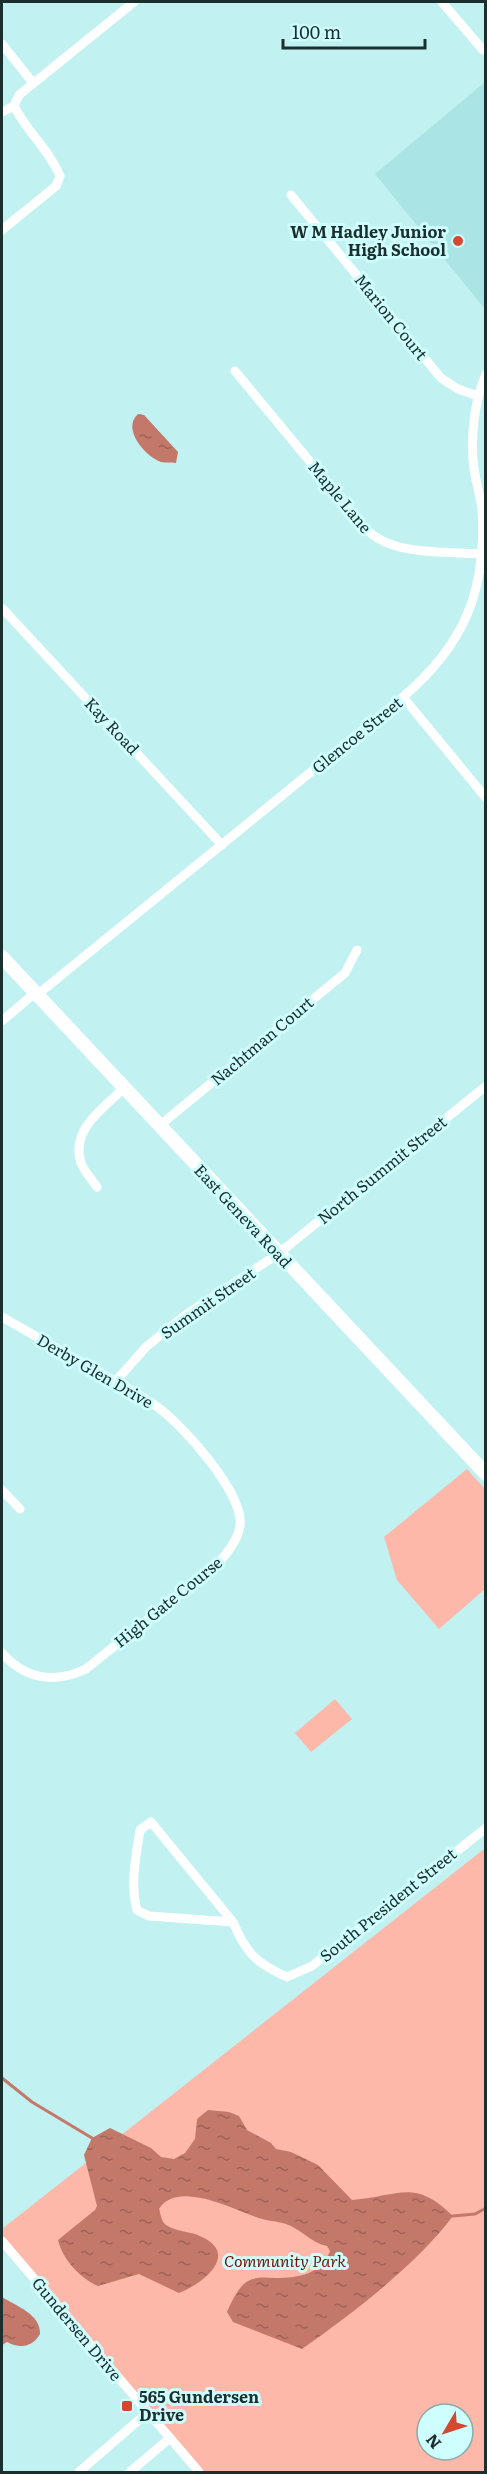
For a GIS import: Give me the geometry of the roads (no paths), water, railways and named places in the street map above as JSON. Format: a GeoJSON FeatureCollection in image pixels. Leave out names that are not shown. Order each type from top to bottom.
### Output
{"type":"FeatureCollection","features":[{"type":"Feature","properties":{"kind":"main road","name":"East Geneva Road"},"geometry":{"type":"LineString","coordinates":[[2,957],[278,1254],[483,1466]]}},
{"type":"Feature","properties":{"kind":"street"},"geometry":{"type":"LineString","coordinates":[[2,112],[14,106],[19,95],[132,2]]}},
{"type":"Feature","properties":{"kind":"street"},"geometry":{"type":"LineString","coordinates":[[442,2],[483,50]]}},
{"type":"Feature","properties":{"kind":"street"},"geometry":{"type":"LineString","coordinates":[[2,44],[33,83]]}},
{"type":"Feature","properties":{"kind":"street"},"geometry":{"type":"LineString","coordinates":[[2,230],[56,186],[60,176],[54,161],[21,121],[14,106]]}},
{"type":"Feature","properties":{"kind":"street","name":"Marion Court"},"geometry":{"type":"LineString","coordinates":[[291,195],[441,378],[458,389],[478,396]]}},
{"type":"Feature","properties":{"kind":"street","name":"Maple Lane"},"geometry":{"type":"LineString","coordinates":[[235,371],[364,528],[376,539],[396,548],[483,554]]}},
{"type":"Feature","properties":{"kind":"street","name":"Glencoe Street"},"geometry":{"type":"LineString","coordinates":[[2,1021],[222,845],[433,671],[461,633],[477,591],[483,554],[482,508],[472,449],[478,396],[486,374]]}},
{"type":"Feature","properties":{"kind":"street","name":"Kay Road"},"geometry":{"type":"LineString","coordinates":[[2,608],[222,845]]}},
{"type":"Feature","properties":{"kind":"street"},"geometry":{"type":"LineString","coordinates":[[403,697],[486,798]]}},
{"type":"Feature","properties":{"kind":"street","name":"Nachtman Court"},"geometry":{"type":"LineString","coordinates":[[159,1126],[345,973],[357,950]]}},
{"type":"Feature","properties":{"kind":"street","name":"North Summit Street"},"geometry":{"type":"LineString","coordinates":[[278,1254],[486,1086]]}},
{"type":"Feature","properties":{"kind":"street"},"geometry":{"type":"LineString","coordinates":[[97,1187],[82,1164],[79,1143],[86,1126],[124,1088]]}},
{"type":"Feature","properties":{"kind":"street","name":"Summit Street"},"geometry":{"type":"LineString","coordinates":[[115,1382],[146,1347],[184,1316],[278,1254]]}},
{"type":"Feature","properties":{"kind":"street","name":"Derby Glen Drive"},"geometry":{"type":"LineString","coordinates":[[2,1317],[157,1406],[177,1424],[225,1481],[233,1495],[240,1520]]}},
{"type":"Feature","properties":{"kind":"street"},"geometry":{"type":"LineString","coordinates":[[2,1490],[20,1509]]}},
{"type":"Feature","properties":{"kind":"street","name":"High Gate Course"},"geometry":{"type":"LineString","coordinates":[[2,1653],[21,1670],[48,1679],[79,1672],[92,1665],[214,1567],[232,1548],[240,1527],[240,1520]]}},
{"type":"Feature","properties":{"kind":"street"},"geometry":{"type":"LineString","coordinates":[[151,1822],[233,1922],[149,1916],[137,1910],[134,1900],[140,1830],[151,1822]]}},
{"type":"Feature","properties":{"kind":"street","name":"South President Street"},"geometry":{"type":"LineString","coordinates":[[233,1922],[241,1941],[251,1955],[265,1966],[287,1977],[312,1966],[486,1828]]}},
{"type":"Feature","properties":{"kind":"street","name":"Gundersen Drive"},"geometry":{"type":"LineString","coordinates":[[2,2241],[200,2472]]}},
{"type":"Feature","properties":{"kind":"street"},"geometry":{"type":"LineString","coordinates":[[79,2472],[148,2412]]}},
{"type":"Feature","properties":{"kind":"street"},"geometry":{"type":"LineString","coordinates":[[130,2472],[170,2438]]}},
{"type":"Feature","properties":{"kind":"water"},"geometry":{"type":"Polygon","coordinates":[[[138,414],[144,415],[178,452],[176,463],[161,462],[143,449],[132,427],[133,420],[138,414]]]}},
{"type":"Feature","properties":{"kind":"water"},"geometry":{"type":"Polygon","coordinates":[[[208,2110],[229,2112],[239,2116],[247,2130],[271,2143],[276,2149],[291,2152],[318,2165],[352,2200],[395,2193],[417,2193],[439,2204],[453,2216],[421,2253],[402,2270],[362,2304],[302,2349],[233,2322],[227,2312],[238,2291],[248,2281],[259,2278],[301,2276],[315,2270],[326,2259],[330,2251],[327,2246],[286,2224],[262,2219],[207,2199],[179,2197],[167,2200],[159,2209],[164,2223],[202,2237],[213,2244],[218,2252],[213,2268],[206,2276],[179,2293],[139,2274],[98,2286],[85,2278],[68,2261],[58,2240],[97,2206],[84,2155],[92,2138],[110,2128],[151,2148],[161,2157],[174,2159],[185,2153],[195,2139],[197,2119],[208,2110]]]}},
{"type":"Feature","properties":{"kind":"water"},"geometry":{"type":"Polygon","coordinates":[[[2,2297],[27,2311],[36,2321],[40,2334],[34,2342],[26,2346],[17,2346],[7,2342],[2,2345],[2,2297]]]}},
{"type":"Feature","properties":{"kind":"waterway"},"geometry":{"type":"LineString","coordinates":[[2,2078],[32,2102],[92,2138]]}},
{"type":"Feature","properties":{"kind":"waterway"},"geometry":{"type":"LineString","coordinates":[[453,2216],[475,2214],[486,2208]]}},
{"type":"Feature","properties":{"kind":"place","name":"W M Hadley Junior High School"},"geometry":{"type":"Point","coordinates":[458,241]}},
{"type":"Feature","properties":{"kind":"place","name":"565 Gundersen Drive"},"geometry":{"type":"Point","coordinates":[127,2406]}},
{"type":"Feature","properties":{"kind":"park label","name":"Community Park"},"geometry":{"type":"Point","coordinates":[285,2261]}}]}
